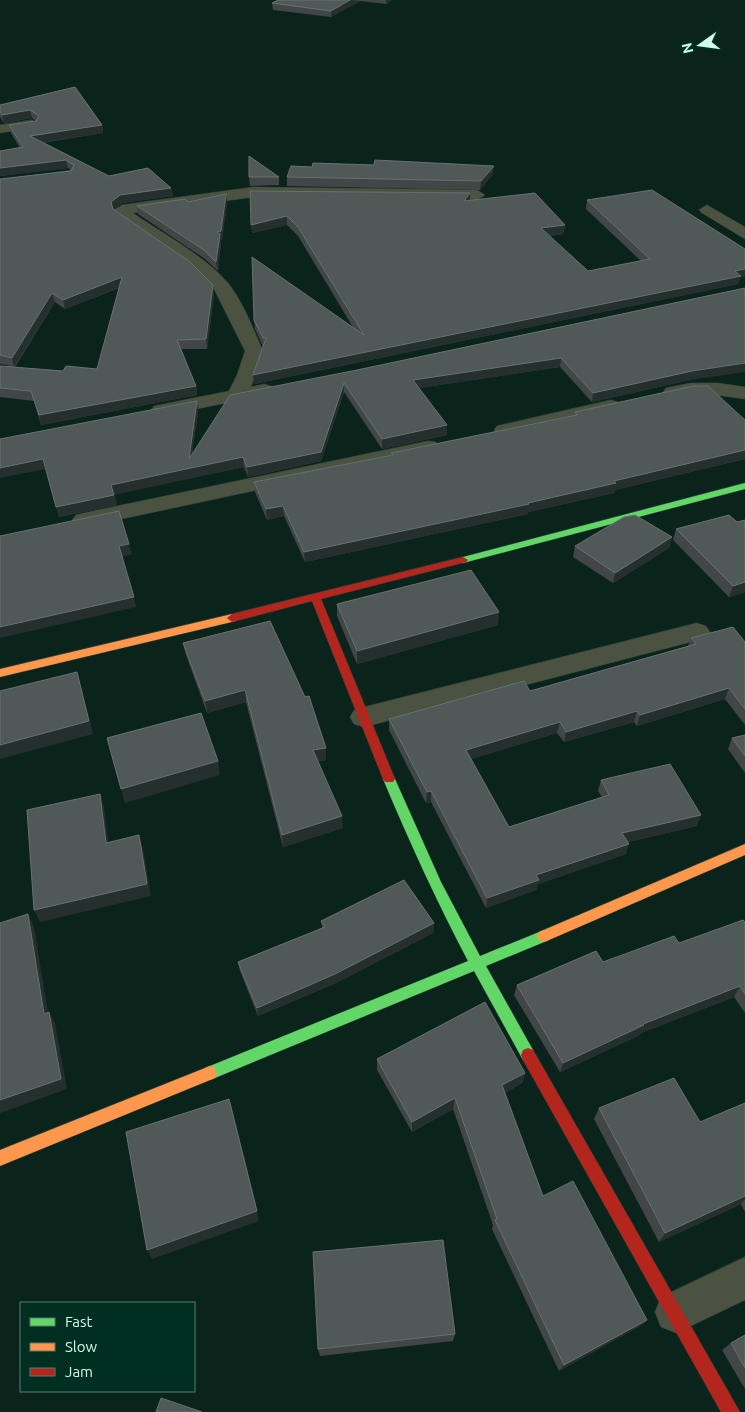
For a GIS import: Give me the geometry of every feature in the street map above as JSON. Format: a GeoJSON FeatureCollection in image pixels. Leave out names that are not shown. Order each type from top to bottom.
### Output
{"type":"FeatureCollection","features":[{"type":"Feature","properties":{"kind":"street"},"geometry":{"type":"LineString","coordinates":[[0,129],[32,124]]}},
{"type":"Feature","properties":{"kind":"street"},"geometry":{"type":"LineString","coordinates":[[236,396],[247,375],[254,351],[230,300],[221,286],[198,265],[122,212],[122,210],[254,192],[477,195]]}},
{"type":"Feature","properties":{"kind":"street"},"geometry":{"type":"LineString","coordinates":[[708,210],[745,234]]}},
{"type":"Feature","properties":{"kind":"street"},"geometry":{"type":"LineString","coordinates":[[142,414],[283,387]]}},
{"type":"Feature","properties":{"kind":"street"},"geometry":{"type":"LineString","coordinates":[[485,435],[690,388],[723,387],[745,393]]}},
{"type":"Feature","properties":{"kind":"street"},"geometry":{"type":"LineString","coordinates":[[68,523],[446,443]]}},
{"type":"Feature","properties":{"kind":"street"},"geometry":{"type":"LineString","coordinates":[[0,673],[316,598],[745,486]]}},
{"type":"Feature","properties":{"kind":"street"},"geometry":{"type":"LineString","coordinates":[[316,598],[410,831],[476,965],[676,1312],[731,1412]]}},
{"type":"Feature","properties":{"kind":"street"},"geometry":{"type":"LineString","coordinates":[[364,717],[697,632]]}},
{"type":"Feature","properties":{"kind":"street"},"geometry":{"type":"LineString","coordinates":[[0,1158],[476,965],[745,849]]}},
{"type":"Feature","properties":{"kind":"street"},"geometry":{"type":"LineString","coordinates":[[676,1312],[745,1278]]}},
{"type":"Feature","properties":{"kind":"building"},"geometry":{"type":"Polygon","coordinates":[[[278,0],[350,0],[331,11],[272,3],[278,0]]]}},
{"type":"Feature","properties":{"kind":"building"},"geometry":{"type":"Polygon","coordinates":[[[75,87],[102,125],[30,136],[109,176],[148,168],[171,188],[120,195],[111,202],[113,209],[190,262],[213,285],[206,339],[177,340],[196,386],[39,415],[31,391],[0,388],[0,366],[63,371],[66,366],[97,369],[122,277],[63,300],[52,293],[12,358],[0,355],[0,179],[71,171],[74,165],[66,160],[0,168],[0,151],[23,147],[9,125],[36,121],[39,116],[30,110],[2,115],[0,105],[75,87]]]}},
{"type":"Feature","properties":{"kind":"building"},"geometry":{"type":"Polygon","coordinates":[[[249,156],[279,177],[249,177],[249,156]]]}},
{"type":"Feature","properties":{"kind":"building"},"geometry":{"type":"Polygon","coordinates":[[[375,160],[494,166],[481,181],[287,177],[291,166],[312,167],[313,163],[374,165],[375,160]]]}},
{"type":"Feature","properties":{"kind":"building"},"geometry":{"type":"Polygon","coordinates":[[[652,190],[745,249],[745,269],[735,271],[741,276],[253,375],[266,338],[263,338],[254,320],[252,257],[364,335],[298,227],[287,216],[251,225],[250,191],[470,193],[464,201],[535,193],[565,225],[541,228],[588,271],[650,259],[587,200],[652,190]]]}},
{"type":"Feature","properties":{"kind":"building"},"geometry":{"type":"Polygon","coordinates":[[[226,194],[221,231],[217,232],[220,234],[216,262],[204,250],[137,206],[185,199],[188,202],[226,194]]]}},
{"type":"Feature","properties":{"kind":"building"},"geometry":{"type":"Polygon","coordinates":[[[745,288],[745,363],[692,371],[593,393],[561,358],[413,380],[447,425],[382,439],[344,383],[321,452],[247,467],[243,457],[111,485],[114,495],[56,507],[43,459],[0,468],[0,439],[197,401],[189,459],[230,395],[745,288]]]}},
{"type":"Feature","properties":{"kind":"building"},"geometry":{"type":"Polygon","coordinates":[[[693,386],[708,386],[745,420],[745,450],[614,481],[616,483],[529,504],[304,552],[283,506],[266,509],[254,482],[393,455],[391,453],[577,415],[575,412],[693,386]]]}},
{"type":"Feature","properties":{"kind":"building"},"geometry":{"type":"Polygon","coordinates":[[[119,511],[129,544],[119,546],[134,597],[0,627],[0,536],[119,511]]]}},
{"type":"Feature","properties":{"kind":"building"},"geometry":{"type":"Polygon","coordinates":[[[635,515],[672,537],[615,573],[575,546],[624,517],[635,515]]]}},
{"type":"Feature","properties":{"kind":"building"},"geometry":{"type":"Polygon","coordinates":[[[729,515],[737,522],[745,520],[745,582],[733,586],[676,529],[729,515]]]}},
{"type":"Feature","properties":{"kind":"building"},"geometry":{"type":"Polygon","coordinates":[[[471,570],[499,612],[357,651],[337,604],[471,570]]]}},
{"type":"Feature","properties":{"kind":"building"},"geometry":{"type":"Polygon","coordinates":[[[270,621],[305,697],[309,696],[326,748],[313,750],[342,816],[282,835],[245,690],[205,701],[183,643],[270,621]]]}},
{"type":"Feature","properties":{"kind":"building"},"geometry":{"type":"Polygon","coordinates":[[[733,627],[745,642],[745,709],[729,688],[640,715],[637,711],[566,732],[560,722],[466,750],[509,827],[609,795],[601,780],[670,764],[701,815],[622,833],[629,844],[536,875],[539,880],[487,898],[431,791],[427,792],[389,719],[524,681],[530,691],[696,644],[691,638],[733,627]]]}},
{"type":"Feature","properties":{"kind":"building"},"geometry":{"type":"Polygon","coordinates":[[[77,672],[89,721],[0,745],[0,691],[77,672]]]}},
{"type":"Feature","properties":{"kind":"building"},"geometry":{"type":"Polygon","coordinates":[[[201,713],[218,761],[121,789],[107,738],[201,713]]]}},
{"type":"Feature","properties":{"kind":"building"},"geometry":{"type":"Polygon","coordinates":[[[745,735],[745,756],[732,738],[745,735]]]}},
{"type":"Feature","properties":{"kind":"building"},"geometry":{"type":"Polygon","coordinates":[[[100,794],[106,843],[139,835],[147,884],[34,910],[27,810],[100,794]]]}},
{"type":"Feature","properties":{"kind":"building"},"geometry":{"type":"Polygon","coordinates":[[[404,880],[434,923],[335,974],[257,1008],[238,962],[325,927],[321,921],[404,880]]]}},
{"type":"Feature","properties":{"kind":"building"},"geometry":{"type":"Polygon","coordinates":[[[28,914],[44,1014],[49,1012],[61,1079],[0,1100],[0,923],[28,914]]]}},
{"type":"Feature","properties":{"kind":"building"},"geometry":{"type":"Polygon","coordinates":[[[743,920],[745,922],[745,994],[740,986],[643,1024],[563,1063],[517,985],[596,951],[603,962],[674,936],[679,943],[743,920]]]}},
{"type":"Feature","properties":{"kind":"building"},"geometry":{"type":"Polygon","coordinates":[[[485,1002],[525,1073],[502,1085],[543,1196],[573,1181],[647,1320],[564,1365],[495,1220],[497,1219],[455,1098],[412,1122],[377,1059],[485,1002]]]}},
{"type":"Feature","properties":{"kind":"building"},"geometry":{"type":"Polygon","coordinates":[[[674,1078],[700,1122],[745,1103],[745,1196],[665,1233],[599,1108],[674,1078]]]}},
{"type":"Feature","properties":{"kind":"building"},"geometry":{"type":"Polygon","coordinates":[[[229,1099],[257,1211],[147,1250],[126,1132],[229,1099]]]}},
{"type":"Feature","properties":{"kind":"building"},"geometry":{"type":"Polygon","coordinates":[[[443,1240],[455,1334],[318,1349],[313,1252],[443,1240]]]}},
{"type":"Feature","properties":{"kind":"building"},"geometry":{"type":"Polygon","coordinates":[[[745,1335],[745,1368],[731,1343],[745,1335]]]}},
{"type":"Feature","properties":{"kind":"building"},"geometry":{"type":"Polygon","coordinates":[[[161,1398],[202,1412],[156,1412],[161,1398]]]}},
{"type":"Feature","properties":{"kind":"traffic: fast"},"geometry":{"type":"LineString","coordinates":[[463,560],[745,486]]}},
{"type":"Feature","properties":{"kind":"traffic: fast"},"geometry":{"type":"LineString","coordinates":[[389,779],[436,885],[490,988],[528,1055]]}},
{"type":"Feature","properties":{"kind":"traffic: fast"},"geometry":{"type":"LineString","coordinates":[[210,1073],[544,936]]}},
{"type":"Feature","properties":{"kind":"traffic: slow"},"geometry":{"type":"LineString","coordinates":[[0,673],[232,618]]}},
{"type":"Feature","properties":{"kind":"traffic: slow"},"geometry":{"type":"LineString","coordinates":[[544,936],[745,849]]}},
{"type":"Feature","properties":{"kind":"traffic: slow"},"geometry":{"type":"LineString","coordinates":[[0,1158],[210,1073]]}},
{"type":"Feature","properties":{"kind":"traffic: jam"},"geometry":{"type":"LineString","coordinates":[[232,618],[463,560]]}},
{"type":"Feature","properties":{"kind":"traffic: jam"},"geometry":{"type":"LineString","coordinates":[[316,598],[389,779]]}},
{"type":"Feature","properties":{"kind":"traffic: jam"},"geometry":{"type":"LineString","coordinates":[[528,1055],[731,1412]]}}]}
